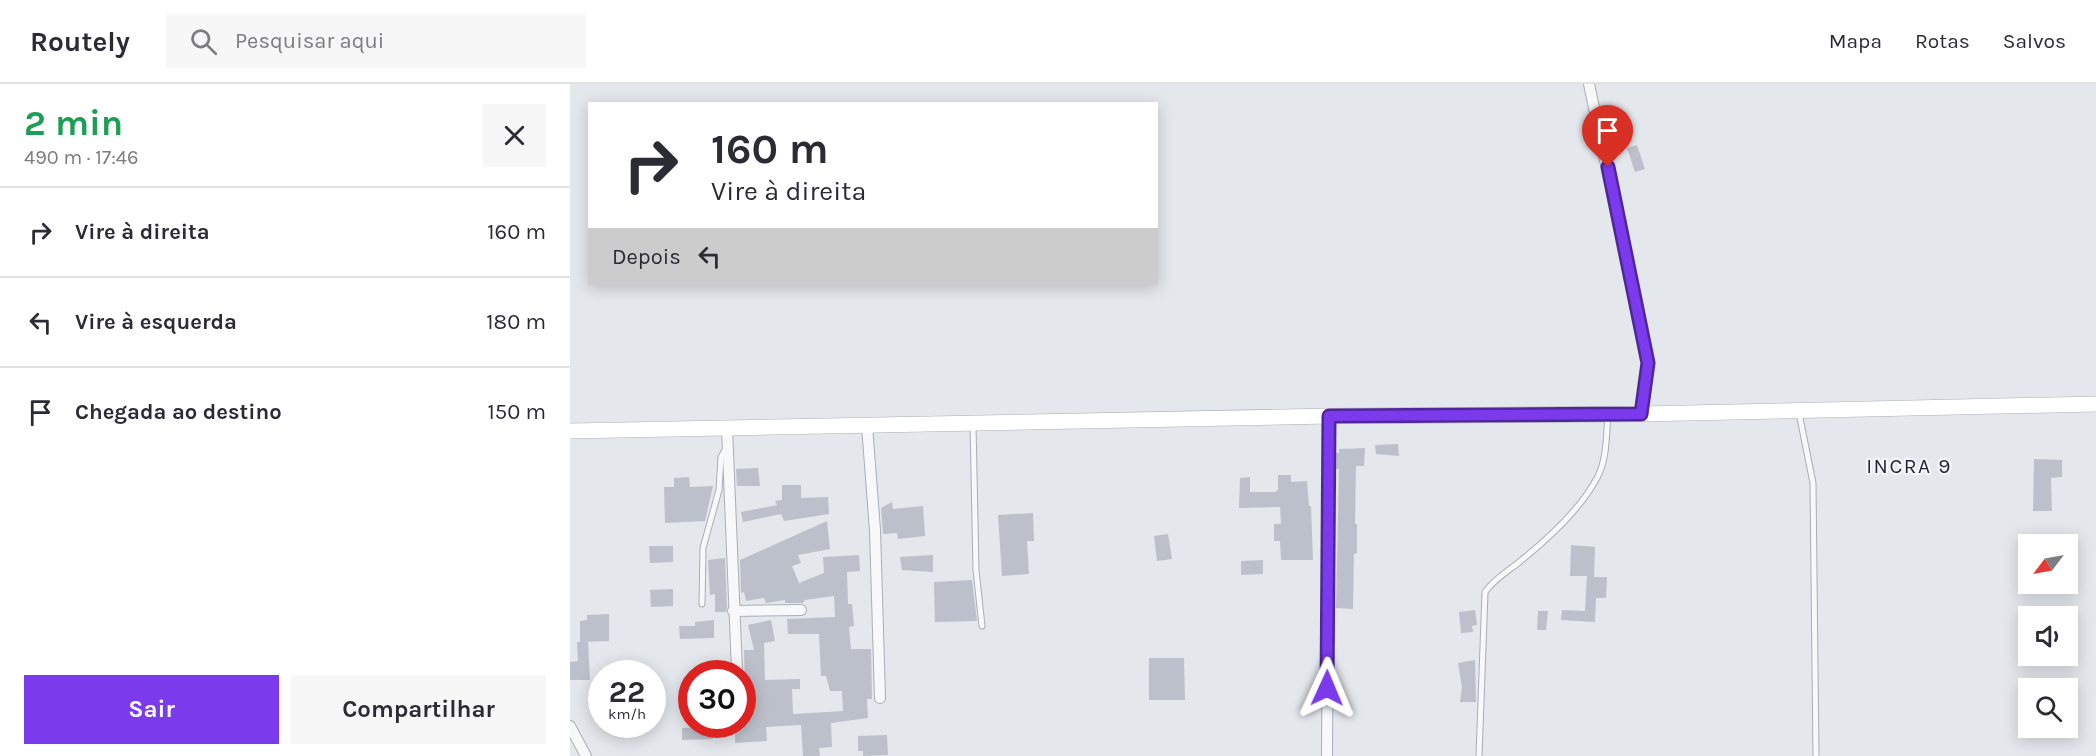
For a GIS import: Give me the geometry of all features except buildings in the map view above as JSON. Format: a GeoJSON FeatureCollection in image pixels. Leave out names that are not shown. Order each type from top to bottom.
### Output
{"type":"FeatureCollection","features":[{"type":"Feature","properties":{"kind":"main road"},"geometry":{"type":"LineString","coordinates":[[570,431],[1329,416],[1641,414],[2096,404]]}},
{"type":"Feature","properties":{"kind":"street"},"geometry":{"type":"LineString","coordinates":[[1589,84],[1648,363],[1641,414]]}},
{"type":"Feature","properties":{"kind":"street"},"geometry":{"type":"LineString","coordinates":[[1327,756],[1329,416]]}},
{"type":"Feature","properties":{"kind":"street"},"geometry":{"type":"LineString","coordinates":[[867,426],[875,530],[880,698]]}},
{"type":"Feature","properties":{"kind":"street"},"geometry":{"type":"LineString","coordinates":[[727,428],[736,660]]}},
{"type":"Feature","properties":{"kind":"street"},"geometry":{"type":"LineString","coordinates":[[733,611],[801,610]]}},
{"type":"Feature","properties":{"kind":"street"},"geometry":{"type":"LineString","coordinates":[[570,726],[586,756]]}},
{"type":"Feature","properties":{"kind":"lane"},"geometry":{"type":"LineString","coordinates":[[1798,411],[1814,483],[1815,756]]}},
{"type":"Feature","properties":{"kind":"lane"},"geometry":{"type":"LineString","coordinates":[[1479,756],[1485,592],[1495,578],[1516,565],[1545,541],[1576,506],[1598,476],[1605,453],[1608,414]]}},
{"type":"Feature","properties":{"kind":"lane"},"geometry":{"type":"LineString","coordinates":[[973,424],[976,570],[982,626]]}},
{"type":"Feature","properties":{"kind":"lane"},"geometry":{"type":"LineString","coordinates":[[702,603],[704,548],[719,490],[721,457],[727,447]]}},
{"type":"Feature","properties":{"kind":"district","name":"INCRA 9"},"geometry":{"type":"Point","coordinates":[1909,466]}},
{"type":"Feature","properties":{"kind":"route"},"geometry":{"type":"LineString","coordinates":[[1327,688],[1329,416],[1641,414],[1648,363],[1627,250],[1608,167]]}}]}
